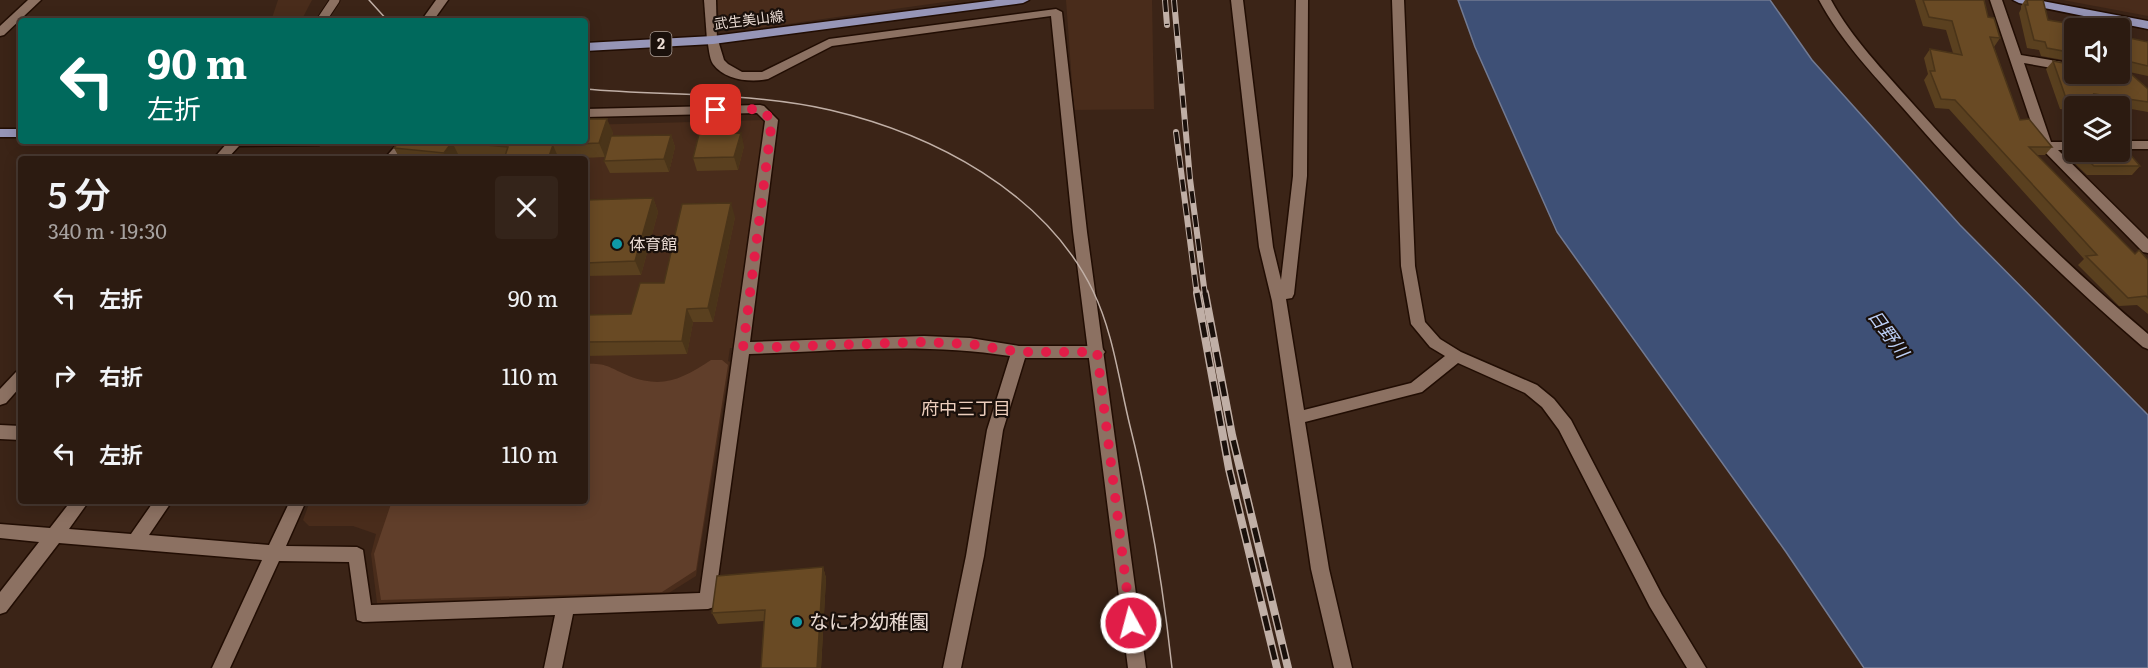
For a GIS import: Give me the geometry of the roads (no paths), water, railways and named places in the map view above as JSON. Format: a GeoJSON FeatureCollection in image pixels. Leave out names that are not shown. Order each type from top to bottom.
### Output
{"type":"FeatureCollection","features":[{"type":"Feature","properties":{"kind":"main road","name":"武生美山線"},"geometry":{"type":"LineString","coordinates":[[588,47],[713,40],[1023,0]]}},
{"type":"Feature","properties":{"kind":"main road"},"geometry":{"type":"LineString","coordinates":[[2019,0],[2148,25]]}},
{"type":"Feature","properties":{"kind":"main road"},"geometry":{"type":"LineString","coordinates":[[0,133],[18,133]]}},
{"type":"Feature","properties":{"kind":"street"},"geometry":{"type":"LineString","coordinates":[[1,29],[35,0]]}},
{"type":"Feature","properties":{"kind":"street"},"geometry":{"type":"LineString","coordinates":[[429,18],[442,0]]}},
{"type":"Feature","properties":{"kind":"street"},"geometry":{"type":"LineString","coordinates":[[710,0],[713,40],[718,62],[733,74],[753,77],[764,76],[829,43],[1056,12],[1080,232],[1137,668]]}},
{"type":"Feature","properties":{"kind":"street"},"geometry":{"type":"LineString","coordinates":[[1237,0],[1266,247],[1278,294],[1320,569],[1343,668]]}},
{"type":"Feature","properties":{"kind":"street"},"geometry":{"type":"LineString","coordinates":[[1278,294],[1287,294],[1299,198],[1302,0]]}},
{"type":"Feature","properties":{"kind":"street"},"geometry":{"type":"LineString","coordinates":[[1398,0],[1404,197],[1411,294],[1418,324],[1435,343],[1456,356],[1532,389],[1548,403],[1565,425],[1656,601],[1696,668]]}},
{"type":"Feature","properties":{"kind":"street"},"geometry":{"type":"LineString","coordinates":[[1825,0],[1865,57],[1938,142],[2073,278],[2148,343]]}},
{"type":"Feature","properties":{"kind":"street"},"geometry":{"type":"LineString","coordinates":[[1996,0],[2046,146],[2146,244]]}},
{"type":"Feature","properties":{"kind":"street"},"geometry":{"type":"LineString","coordinates":[[1228,57],[1244,68]]}},
{"type":"Feature","properties":{"kind":"street"},"geometry":{"type":"LineString","coordinates":[[2015,58],[2064,66]]}},
{"type":"Feature","properties":{"kind":"street"},"geometry":{"type":"LineString","coordinates":[[0,531],[276,553],[357,555],[363,614],[708,601],[772,120],[760,109],[588,113]]}},
{"type":"Feature","properties":{"kind":"street"},"geometry":{"type":"LineString","coordinates":[[223,156],[233,144]]}},
{"type":"Feature","properties":{"kind":"street"},"geometry":{"type":"LineString","coordinates":[[394,156],[404,144]]}},
{"type":"Feature","properties":{"kind":"street"},"geometry":{"type":"LineString","coordinates":[[2130,146],[2148,145]]}},
{"type":"Feature","properties":{"kind":"street"},"geometry":{"type":"LineString","coordinates":[[2046,146],[2064,146]]}},
{"type":"Feature","properties":{"kind":"street"},"geometry":{"type":"LineString","coordinates":[[743,348],[924,342],[970,344],[1019,352],[1097,352]]}},
{"type":"Feature","properties":{"kind":"street"},"geometry":{"type":"LineString","coordinates":[[952,668],[975,556],[995,430],[1019,352]]}},
{"type":"Feature","properties":{"kind":"street"},"geometry":{"type":"LineString","coordinates":[[1296,418],[1416,388],[1456,356]]}},
{"type":"Feature","properties":{"kind":"street"},"geometry":{"type":"LineString","coordinates":[[0,399],[18,379]]}},
{"type":"Feature","properties":{"kind":"street"},"geometry":{"type":"LineString","coordinates":[[0,432],[18,433]]}},
{"type":"Feature","properties":{"kind":"street"},"geometry":{"type":"LineString","coordinates":[[0,606],[79,504]]}},
{"type":"Feature","properties":{"kind":"street"},"geometry":{"type":"LineString","coordinates":[[135,542],[162,504]]}},
{"type":"Feature","properties":{"kind":"street"},"geometry":{"type":"LineString","coordinates":[[221,668],[297,504]]}},
{"type":"Feature","properties":{"kind":"street"},"geometry":{"type":"LineString","coordinates":[[553,668],[565,608]]}},
{"type":"Feature","properties":{"kind":"lane"},"geometry":{"type":"LineString","coordinates":[[323,18],[335,0]]}},
{"type":"Feature","properties":{"kind":"water","name":"日野川"},"geometry":{"type":"Polygon","coordinates":[[[1458,0],[1770,0],[1812,60],[1960,225],[2148,415],[2148,668],[1864,668],[1786,552],[1557,232],[1475,47],[1458,0]]]}},
{"type":"Feature","properties":{"kind":"tram line"},"geometry":{"type":"LineString","coordinates":[[369,0],[385,18]]}},
{"type":"Feature","properties":{"kind":"tram line"},"geometry":{"type":"LineString","coordinates":[[588,89],[769,100],[830,110],[869,121],[908,134],[982,172],[1016,197],[1046,224],[1072,256],[1093,291],[1111,340],[1150,516],[1172,668]]}},
{"type":"Feature","properties":{"kind":"railway"},"geometry":{"type":"LineString","coordinates":[[1165,0],[1167,25]]}},
{"type":"Feature","properties":{"kind":"railway"},"geometry":{"type":"LineString","coordinates":[[1174,0],[1190,179],[1205,295]]}},
{"type":"Feature","properties":{"kind":"railway"},"geometry":{"type":"LineString","coordinates":[[1176,132],[1197,295]]}},
{"type":"Feature","properties":{"kind":"railway"},"geometry":{"type":"LineString","coordinates":[[1197,293],[1229,469],[1277,668]]}},
{"type":"Feature","properties":{"kind":"railway"},"geometry":{"type":"LineString","coordinates":[[1205,293],[1232,435],[1288,668]]}},
{"type":"Feature","properties":{"kind":"place","name":"体育館"},"geometry":{"type":"Point","coordinates":[617,244]}},
{"type":"Feature","properties":{"kind":"place","name":"なにわ幼稚園"},"geometry":{"type":"Point","coordinates":[797,622]}},
{"type":"Feature","properties":{"kind":"district","name":"府中三丁目"},"geometry":{"type":"Point","coordinates":[966,409]}}]}
